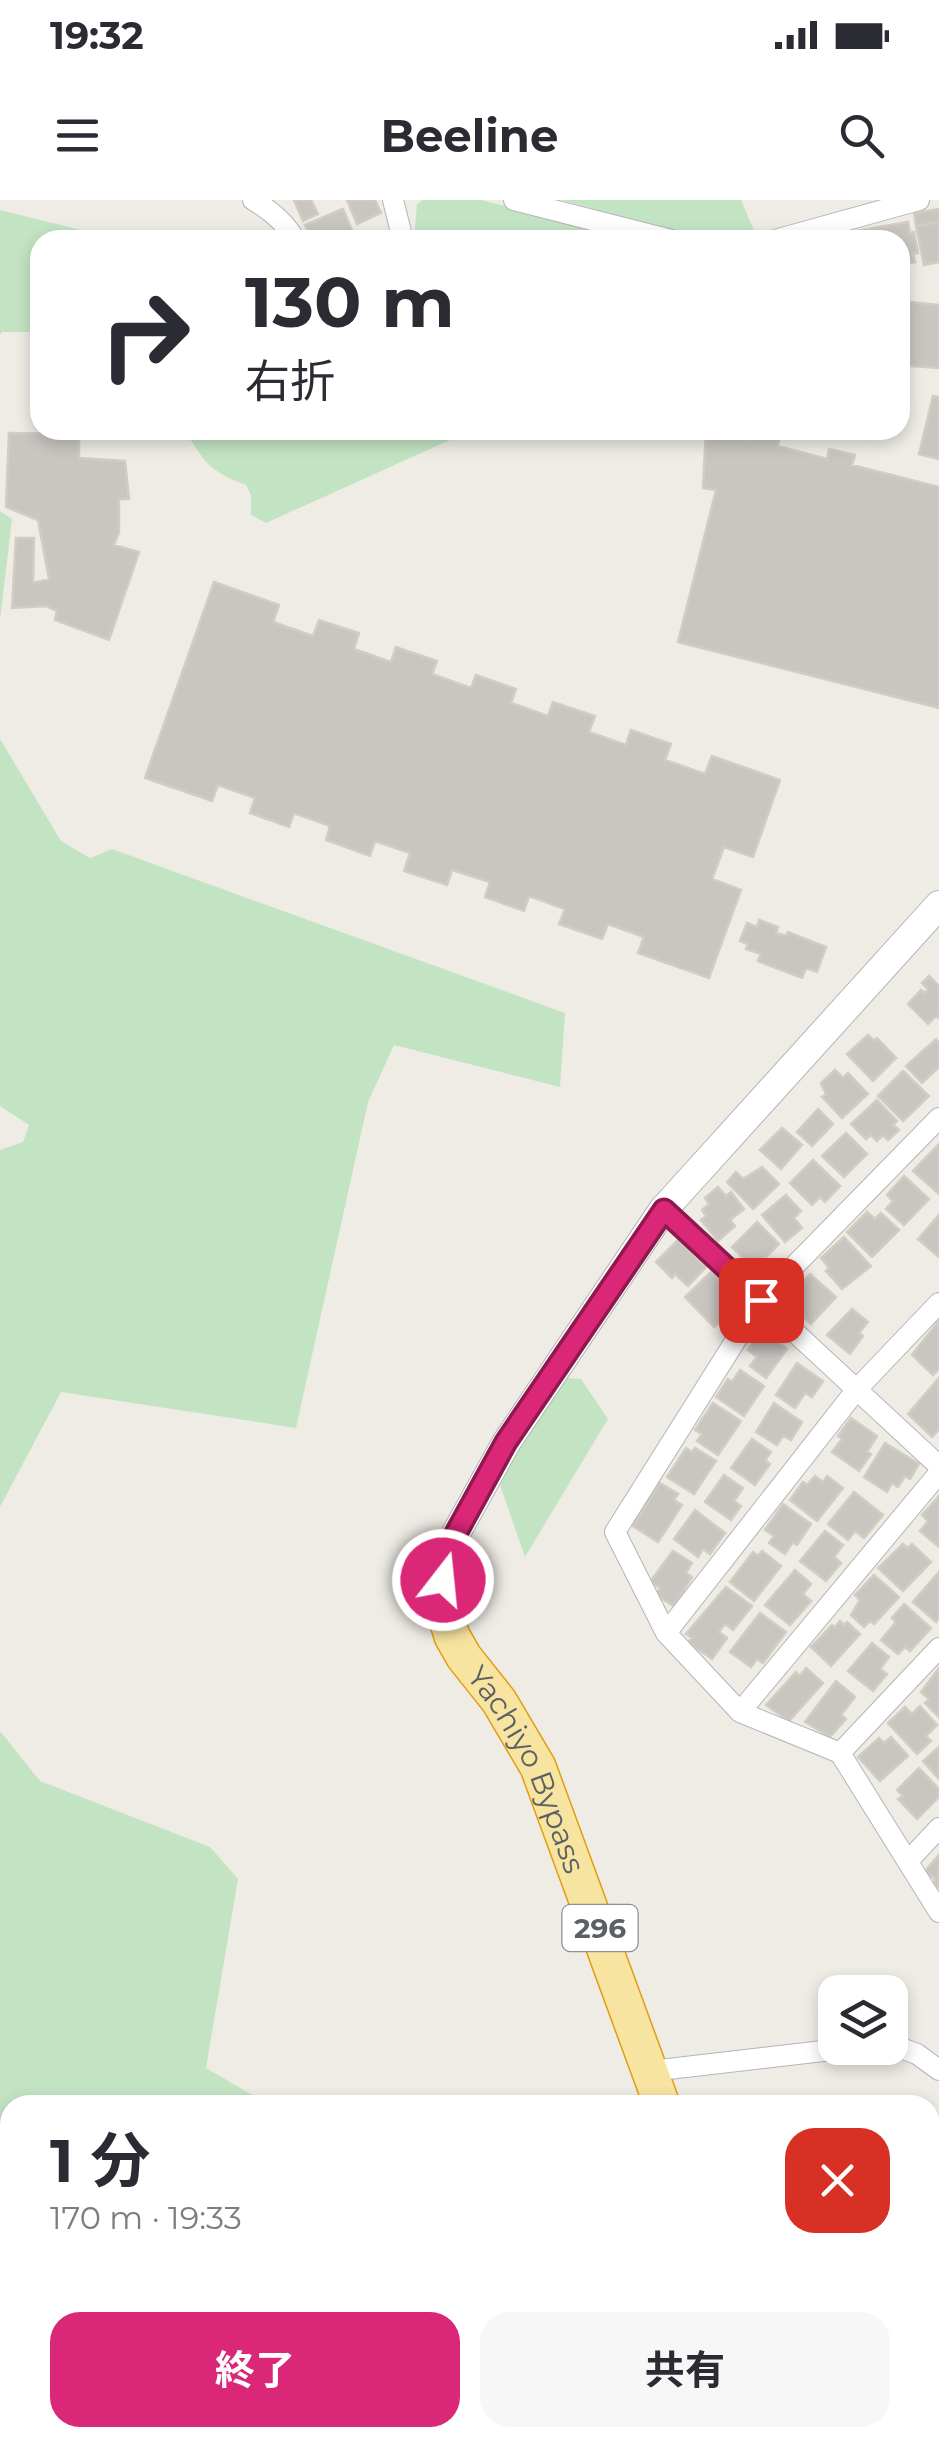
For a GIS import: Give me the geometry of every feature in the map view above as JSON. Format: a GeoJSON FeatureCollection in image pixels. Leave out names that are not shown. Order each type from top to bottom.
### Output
{"type":"FeatureCollection","features":[{"type":"Feature","properties":{"kind":"highway","name":"Yachiyo Bypass"},"geometry":{"type":"LineString","coordinates":[[452,1548],[443,1580],[444,1610],[452,1636],[500,1701],[538,1767],[659,2095]]}},
{"type":"Feature","properties":{"kind":"street"},"geometry":{"type":"LineString","coordinates":[[253,200],[290,230]]}},
{"type":"Feature","properties":{"kind":"street"},"geometry":{"type":"LineString","coordinates":[[393,200],[400,230]]}},
{"type":"Feature","properties":{"kind":"street"},"geometry":{"type":"LineString","coordinates":[[514,200],[632,230]]}},
{"type":"Feature","properties":{"kind":"street"},"geometry":{"type":"LineString","coordinates":[[811,230],[911,201]]}},
{"type":"Feature","properties":{"kind":"street"},"geometry":{"type":"LineString","coordinates":[[452,1548],[455,1535],[506,1442],[664,1210],[939,905]]}},
{"type":"Feature","properties":{"kind":"street"},"geometry":{"type":"LineString","coordinates":[[939,1118],[761,1300],[616,1532],[666,1633],[740,1712],[840,1753],[939,1912]]}},
{"type":"Feature","properties":{"kind":"street"},"geometry":{"type":"LineString","coordinates":[[664,1210],[939,1469],[740,1712]]}},
{"type":"Feature","properties":{"kind":"street"},"geometry":{"type":"LineString","coordinates":[[666,1633],[856,1389],[939,1303]]}},
{"type":"Feature","properties":{"kind":"street"},"geometry":{"type":"LineString","coordinates":[[840,1753],[939,1648]]}},
{"type":"Feature","properties":{"kind":"street"},"geometry":{"type":"LineString","coordinates":[[908,1860],[939,1828]]}},
{"type":"Feature","properties":{"kind":"street"},"geometry":{"type":"LineString","coordinates":[[908,2051],[939,2070]]}},
{"type":"Feature","properties":{"kind":"street"},"geometry":{"type":"LineString","coordinates":[[651,2071],[818,2052]]}},
{"type":"Feature","properties":{"kind":"green space"},"geometry":{"type":"Polygon","coordinates":[[[423,200],[481,200],[600,230],[415,230],[417,204],[423,200]]]}},
{"type":"Feature","properties":{"kind":"green space"},"geometry":{"type":"Polygon","coordinates":[[[561,200],[741,200],[754,230],[674,230],[561,200]]]}},
{"type":"Feature","properties":{"kind":"green space"},"geometry":{"type":"Polygon","coordinates":[[[0,210],[81,230],[30,230],[30,332],[0,335],[0,210]]]}},
{"type":"Feature","properties":{"kind":"green space"},"geometry":{"type":"Polygon","coordinates":[[[190,440],[450,440],[266,523],[251,515],[251,495],[246,485],[202,457],[190,440]]]}},
{"type":"Feature","properties":{"kind":"green space"},"geometry":{"type":"Polygon","coordinates":[[[0,511],[12,519],[0,620],[0,511]]]}},
{"type":"Feature","properties":{"kind":"green space"},"geometry":{"type":"Polygon","coordinates":[[[0,739],[61,841],[90,858],[112,849],[565,1013],[560,1087],[394,1045],[368,1102],[296,1428],[61,1392],[0,1507],[0,1150],[23,1142],[29,1125],[0,1106],[0,739]]]}},
{"type":"Feature","properties":{"kind":"green space"},"geometry":{"type":"Polygon","coordinates":[[[566,1378],[581,1379],[608,1419],[525,1557],[499,1482],[566,1378]]]}},
{"type":"Feature","properties":{"kind":"green space"},"geometry":{"type":"Polygon","coordinates":[[[0,1731],[40,1781],[210,1847],[238,1879],[206,2068],[252,2095],[0,2095],[0,1731]]]}},
{"type":"Feature","properties":{"kind":"building"},"geometry":{"type":"Polygon","coordinates":[[[294,200],[311,200],[318,214],[303,221],[294,200]]]}},
{"type":"Feature","properties":{"kind":"building"},"geometry":{"type":"Polygon","coordinates":[[[347,200],[375,200],[381,213],[357,224],[347,200]]]}},
{"type":"Feature","properties":{"kind":"building"},"geometry":{"type":"Polygon","coordinates":[[[343,209],[352,230],[307,230],[305,225],[343,209]]]}},
{"type":"Feature","properties":{"kind":"building"},"geometry":{"type":"Polygon","coordinates":[[[939,209],[939,222],[916,226],[914,213],[939,209]]]}},
{"type":"Feature","properties":{"kind":"building"},"geometry":{"type":"Polygon","coordinates":[[[908,222],[909,230],[862,230],[908,222]]]}},
{"type":"Feature","properties":{"kind":"building"},"geometry":{"type":"Polygon","coordinates":[[[939,222],[939,262],[924,265],[916,226],[939,222]]]}},
{"type":"Feature","properties":{"kind":"building"},"geometry":{"type":"Polygon","coordinates":[[[914,232],[918,253],[913,254],[915,262],[910,263],[910,233],[914,232]]]}},
{"type":"Feature","properties":{"kind":"building"},"geometry":{"type":"Polygon","coordinates":[[[910,302],[939,305],[939,368],[910,366],[910,302]]]}},
{"type":"Feature","properties":{"kind":"building"},"geometry":{"type":"Polygon","coordinates":[[[933,396],[939,397],[939,459],[919,454],[933,396]]]}},
{"type":"Feature","properties":{"kind":"building"},"geometry":{"type":"Polygon","coordinates":[[[9,433],[30,433],[30,440],[79,440],[79,458],[125,461],[129,499],[119,499],[119,532],[114,545],[139,552],[109,640],[55,620],[57,611],[46,606],[12,608],[16,538],[34,538],[33,583],[49,579],[38,520],[6,507],[9,433]]]}},
{"type":"Feature","properties":{"kind":"building"},"geometry":{"type":"Polygon","coordinates":[[[705,440],[779,440],[778,446],[827,459],[829,449],[855,455],[852,465],[939,487],[939,708],[678,642],[716,490],[703,488],[705,440]]]}},
{"type":"Feature","properties":{"kind":"building"},"geometry":{"type":"Polygon","coordinates":[[[214,582],[279,605],[273,622],[313,636],[319,620],[359,633],[354,649],[391,662],[396,647],[437,661],[432,674],[471,688],[476,675],[516,689],[511,703],[548,716],[553,702],[595,716],[589,732],[626,745],[631,730],[671,744],[665,760],[705,774],[712,756],[780,780],[753,857],[724,847],[712,879],[741,890],[709,978],[638,953],[644,937],[608,924],[602,939],[559,924],[565,909],[529,896],[524,911],[485,897],[490,882],[452,870],[447,885],[404,871],[410,853],[375,841],[370,856],[326,840],[330,826],[294,813],[289,827],[250,813],[255,798],[218,785],[212,801],[145,778],[214,582]]]}},
{"type":"Feature","properties":{"kind":"building"},"geometry":{"type":"Polygon","coordinates":[[[759,920],[778,927],[776,933],[786,936],[788,932],[826,947],[817,972],[806,968],[802,978],[758,961],[761,954],[746,949],[748,944],[740,941],[747,923],[757,927],[759,920]]]}},
{"type":"Feature","properties":{"kind":"building"},"geometry":{"type":"Polygon","coordinates":[[[929,976],[939,986],[939,1018],[936,1016],[928,1024],[908,1004],[921,990],[925,993],[928,989],[922,983],[929,976]]]}},
{"type":"Feature","properties":{"kind":"building"},"geometry":{"type":"Polygon","coordinates":[[[868,1035],[874,1041],[877,1038],[896,1058],[873,1081],[847,1054],[868,1035]]]}},
{"type":"Feature","properties":{"kind":"building"},"geometry":{"type":"Polygon","coordinates":[[[936,1039],[939,1067],[922,1083],[906,1066],[936,1039]]]}},
{"type":"Feature","properties":{"kind":"building"},"geometry":{"type":"Polygon","coordinates":[[[835,1070],[843,1078],[848,1073],[868,1094],[842,1118],[822,1097],[826,1094],[821,1083],[835,1070]]]}},
{"type":"Feature","properties":{"kind":"building"},"geometry":{"type":"Polygon","coordinates":[[[903,1071],[929,1096],[903,1121],[878,1096],[903,1071]]]}},
{"type":"Feature","properties":{"kind":"building"},"geometry":{"type":"Polygon","coordinates":[[[877,1100],[897,1121],[893,1125],[899,1130],[888,1140],[883,1135],[877,1141],[871,1135],[866,1139],[851,1124],[877,1100]]]}},
{"type":"Feature","properties":{"kind":"building"},"geometry":{"type":"Polygon","coordinates":[[[818,1109],[833,1124],[812,1146],[797,1132],[818,1109]]]}},
{"type":"Feature","properties":{"kind":"building"},"geometry":{"type":"Polygon","coordinates":[[[782,1128],[802,1145],[781,1169],[760,1150],[782,1128]]]}},
{"type":"Feature","properties":{"kind":"building"},"geometry":{"type":"Polygon","coordinates":[[[846,1133],[867,1154],[844,1177],[822,1156],[846,1133]]]}},
{"type":"Feature","properties":{"kind":"building"},"geometry":{"type":"Polygon","coordinates":[[[939,1144],[939,1194],[913,1171],[939,1144]]]}},
{"type":"Feature","properties":{"kind":"building"},"geometry":{"type":"Polygon","coordinates":[[[813,1160],[840,1186],[825,1202],[820,1197],[812,1205],[790,1183],[813,1160]]]}},
{"type":"Feature","properties":{"kind":"building"},"geometry":{"type":"Polygon","coordinates":[[[762,1167],[779,1184],[753,1209],[727,1182],[736,1172],[743,1179],[762,1167]]]}},
{"type":"Feature","properties":{"kind":"building"},"geometry":{"type":"Polygon","coordinates":[[[904,1176],[929,1199],[904,1225],[886,1209],[893,1201],[887,1195],[904,1176]]]}},
{"type":"Feature","properties":{"kind":"building"},"geometry":{"type":"Polygon","coordinates":[[[718,1187],[726,1196],[731,1192],[744,1209],[730,1220],[735,1226],[718,1241],[701,1220],[706,1216],[702,1210],[709,1204],[705,1198],[718,1187]]]}},
{"type":"Feature","properties":{"kind":"building"},"geometry":{"type":"Polygon","coordinates":[[[786,1195],[801,1211],[794,1218],[802,1228],[785,1242],[762,1215],[786,1195]]]}},
{"type":"Feature","properties":{"kind":"building"},"geometry":{"type":"Polygon","coordinates":[[[867,1212],[875,1219],[881,1213],[899,1230],[872,1257],[847,1232],[867,1212]]]}},
{"type":"Feature","properties":{"kind":"building"},"geometry":{"type":"Polygon","coordinates":[[[939,1215],[939,1257],[918,1239],[939,1215]]]}},
{"type":"Feature","properties":{"kind":"building"},"geometry":{"type":"Polygon","coordinates":[[[757,1222],[779,1244],[765,1258],[770,1263],[759,1274],[732,1247],[757,1222]]]}},
{"type":"Feature","properties":{"kind":"building"},"geometry":{"type":"Polygon","coordinates":[[[844,1237],[871,1266],[842,1289],[826,1271],[829,1268],[821,1258],[844,1237]]]}},
{"type":"Feature","properties":{"kind":"building"},"geometry":{"type":"Polygon","coordinates":[[[678,1240],[706,1267],[688,1286],[675,1274],[672,1278],[656,1262],[678,1240]]]}},
{"type":"Feature","properties":{"kind":"building"},"geometry":{"type":"Polygon","coordinates":[[[712,1271],[728,1288],[723,1293],[729,1299],[722,1306],[729,1313],[714,1327],[685,1297],[712,1271]]]}},
{"type":"Feature","properties":{"kind":"building"},"geometry":{"type":"Polygon","coordinates":[[[810,1274],[836,1297],[811,1324],[786,1301],[810,1274]]]}},
{"type":"Feature","properties":{"kind":"building"},"geometry":{"type":"Polygon","coordinates":[[[852,1309],[868,1322],[850,1354],[827,1335],[852,1309]]]}},
{"type":"Feature","properties":{"kind":"building"},"geometry":{"type":"Polygon","coordinates":[[[938,1322],[939,1369],[933,1375],[912,1355],[938,1322]]]}},
{"type":"Feature","properties":{"kind":"building"},"geometry":{"type":"Polygon","coordinates":[[[766,1324],[783,1336],[779,1343],[787,1349],[766,1378],[750,1366],[757,1357],[748,1350],[766,1324]]]}},
{"type":"Feature","properties":{"kind":"building"},"geometry":{"type":"Polygon","coordinates":[[[797,1363],[823,1381],[812,1397],[805,1393],[795,1408],[776,1395],[797,1363]]]}},
{"type":"Feature","properties":{"kind":"building"},"geometry":{"type":"Polygon","coordinates":[[[740,1370],[764,1386],[744,1416],[716,1397],[740,1370]]]}},
{"type":"Feature","properties":{"kind":"building"},"geometry":{"type":"Polygon","coordinates":[[[938,1379],[939,1429],[932,1437],[908,1414],[938,1379]]]}},
{"type":"Feature","properties":{"kind":"building"},"geometry":{"type":"Polygon","coordinates":[[[713,1403],[741,1421],[718,1455],[697,1441],[702,1434],[695,1430],[713,1403]]]}},
{"type":"Feature","properties":{"kind":"building"},"geometry":{"type":"Polygon","coordinates":[[[774,1403],[802,1422],[791,1440],[783,1436],[777,1445],[756,1432],[774,1403]]]}},
{"type":"Feature","properties":{"kind":"building"},"geometry":{"type":"Polygon","coordinates":[[[851,1418],[877,1436],[859,1471],[832,1452],[851,1418]]]}},
{"type":"Feature","properties":{"kind":"building"},"geometry":{"type":"Polygon","coordinates":[[[752,1439],[771,1452],[765,1460],[770,1464],[755,1485],[731,1468],[752,1439]]]}},
{"type":"Feature","properties":{"kind":"building"},"geometry":{"type":"Polygon","coordinates":[[[885,1443],[919,1464],[910,1479],[905,1476],[898,1487],[892,1483],[887,1492],[864,1477],[885,1443]]]}},
{"type":"Feature","properties":{"kind":"building"},"geometry":{"type":"Polygon","coordinates":[[[686,1448],[692,1452],[695,1448],[716,1461],[694,1494],[667,1477],[686,1448]]]}},
{"type":"Feature","properties":{"kind":"building"},"geometry":{"type":"Polygon","coordinates":[[[724,1475],[743,1488],[734,1501],[741,1506],[731,1520],[705,1502],[724,1475]]]}},
{"type":"Feature","properties":{"kind":"building"},"geometry":{"type":"Polygon","coordinates":[[[815,1476],[823,1482],[827,1476],[843,1488],[817,1521],[790,1500],[803,1482],[807,1485],[815,1476]]]}},
{"type":"Feature","properties":{"kind":"building"},"geometry":{"type":"Polygon","coordinates":[[[660,1483],[678,1494],[674,1500],[682,1505],[658,1542],[633,1526],[660,1483]]]}},
{"type":"Feature","properties":{"kind":"building"},"geometry":{"type":"Polygon","coordinates":[[[854,1492],[883,1515],[864,1538],[855,1531],[848,1540],[828,1524],[854,1492]]]}},
{"type":"Feature","properties":{"kind":"building"},"geometry":{"type":"Polygon","coordinates":[[[939,1496],[939,1547],[920,1531],[928,1521],[922,1515],[939,1496]]]}},
{"type":"Feature","properties":{"kind":"building"},"geometry":{"type":"Polygon","coordinates":[[[783,1504],[811,1524],[797,1545],[793,1542],[785,1554],[769,1543],[774,1536],[765,1530],[783,1504]]]}},
{"type":"Feature","properties":{"kind":"building"},"geometry":{"type":"Polygon","coordinates":[[[695,1510],[725,1533],[710,1554],[703,1549],[698,1557],[674,1539],[695,1510]]]}},
{"type":"Feature","properties":{"kind":"building"},"geometry":{"type":"Polygon","coordinates":[[[825,1531],[843,1545],[834,1557],[841,1563],[826,1581],[800,1561],[825,1531]]]}},
{"type":"Feature","properties":{"kind":"building"},"geometry":{"type":"Polygon","coordinates":[[[903,1544],[908,1548],[912,1544],[931,1562],[903,1591],[878,1568],[903,1544]]]}},
{"type":"Feature","properties":{"kind":"building"},"geometry":{"type":"Polygon","coordinates":[[[673,1551],[692,1563],[686,1573],[692,1577],[674,1606],[656,1595],[660,1588],[650,1582],[673,1551]]]}},
{"type":"Feature","properties":{"kind":"building"},"geometry":{"type":"Polygon","coordinates":[[[762,1551],[781,1566],[754,1601],[730,1582],[753,1552],[758,1556],[762,1551]]]}},
{"type":"Feature","properties":{"kind":"building"},"geometry":{"type":"Polygon","coordinates":[[[795,1570],[811,1584],[803,1594],[811,1601],[790,1625],[765,1605],[795,1570]]]}},
{"type":"Feature","properties":{"kind":"building"},"geometry":{"type":"Polygon","coordinates":[[[939,1572],[939,1618],[936,1622],[913,1602],[939,1572]]]}},
{"type":"Feature","properties":{"kind":"building"},"geometry":{"type":"Polygon","coordinates":[[[874,1575],[899,1597],[874,1624],[870,1621],[864,1627],[851,1615],[860,1600],[855,1595],[874,1575]]]}},
{"type":"Feature","properties":{"kind":"building"},"geometry":{"type":"Polygon","coordinates":[[[726,1587],[752,1606],[733,1630],[725,1624],[719,1632],[727,1638],[712,1659],[688,1642],[692,1638],[686,1634],[726,1587]]]}},
{"type":"Feature","properties":{"kind":"building"},"geometry":{"type":"Polygon","coordinates":[[[904,1604],[931,1628],[910,1651],[905,1647],[898,1654],[881,1640],[904,1604]]]}},
{"type":"Feature","properties":{"kind":"building"},"geometry":{"type":"Polygon","coordinates":[[[760,1613],[786,1632],[763,1663],[757,1659],[751,1667],[730,1652],[760,1613]]]}},
{"type":"Feature","properties":{"kind":"building"},"geometry":{"type":"Polygon","coordinates":[[[840,1621],[860,1634],[831,1666],[811,1647],[840,1621]]]}},
{"type":"Feature","properties":{"kind":"building"},"geometry":{"type":"Polygon","coordinates":[[[872,1643],[889,1657],[880,1669],[887,1674],[873,1691],[848,1671],[872,1643]]]}},
{"type":"Feature","properties":{"kind":"building"},"geometry":{"type":"Polygon","coordinates":[[[806,1668],[823,1683],[789,1721],[766,1705],[796,1672],[800,1676],[806,1668]]]}},
{"type":"Feature","properties":{"kind":"building"},"geometry":{"type":"Polygon","coordinates":[[[939,1668],[939,1717],[925,1703],[929,1699],[921,1692],[939,1668]]]}},
{"type":"Feature","properties":{"kind":"building"},"geometry":{"type":"Polygon","coordinates":[[[836,1681],[855,1697],[841,1715],[846,1719],[830,1737],[805,1722],[836,1681]]]}},
{"type":"Feature","properties":{"kind":"building"},"geometry":{"type":"Polygon","coordinates":[[[920,1706],[937,1725],[926,1736],[931,1741],[917,1754],[888,1723],[905,1707],[912,1714],[920,1706]]]}},
{"type":"Feature","properties":{"kind":"building"},"geometry":{"type":"Polygon","coordinates":[[[891,1737],[908,1756],[880,1781],[858,1757],[879,1738],[884,1743],[891,1737]]]}},
{"type":"Feature","properties":{"kind":"building"},"geometry":{"type":"Polygon","coordinates":[[[939,1747],[939,1779],[923,1761],[939,1747]]]}},
{"type":"Feature","properties":{"kind":"building"},"geometry":{"type":"Polygon","coordinates":[[[919,1768],[939,1789],[939,1797],[917,1819],[898,1799],[903,1796],[897,1790],[919,1768]]]}},
{"type":"Feature","properties":{"kind":"building"},"geometry":{"type":"Polygon","coordinates":[[[939,1855],[939,1888],[925,1871],[939,1855]]]}},
{"type":"Feature","properties":{"kind":"route"},"geometry":{"type":"LineString","coordinates":[[443,1580],[455,1535],[506,1442],[664,1210],[761,1300]]}}]}
